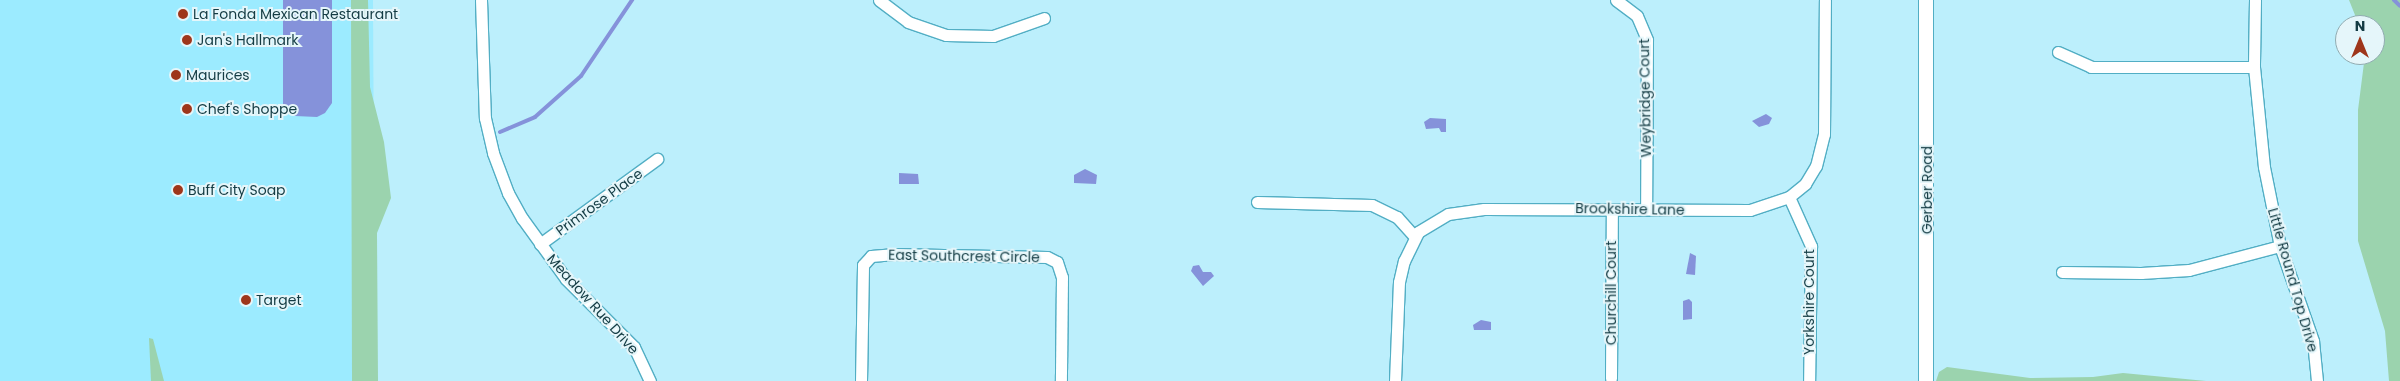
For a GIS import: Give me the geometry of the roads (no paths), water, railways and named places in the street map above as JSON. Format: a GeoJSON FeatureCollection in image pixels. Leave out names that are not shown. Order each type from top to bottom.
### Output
{"type":"FeatureCollection","features":[{"type":"Feature","properties":{"kind":"street","name":"Meadow Rue Drive"},"geometry":{"type":"LineString","coordinates":[[481,0],[481,89],[491,144],[508,192],[540,244],[566,279],[634,346],[650,381]]}},
{"type":"Feature","properties":{"kind":"street"},"geometry":{"type":"LineString","coordinates":[[879,0],[908,22],[946,35],[993,36],[1044,18]]}},
{"type":"Feature","properties":{"kind":"street","name":"Weybridge Court"},"geometry":{"type":"LineString","coordinates":[[1616,0],[1637,16],[1647,40],[1646,209]]}},
{"type":"Feature","properties":{"kind":"street","name":"Brookshire Lane"},"geometry":{"type":"LineString","coordinates":[[1414,236],[1430,223],[1466,210],[1750,210],[1789,197],[1805,184],[1816,166],[1824,134],[1825,0]]}},
{"type":"Feature","properties":{"kind":"street","name":"Gerber Road"},"geometry":{"type":"LineString","coordinates":[[1926,0],[1926,381]]}},
{"type":"Feature","properties":{"kind":"street","name":"Little Round Top Drive"},"geometry":{"type":"LineString","coordinates":[[2255,0],[2254,67],[2264,168],[2280,246],[2313,341],[2317,381]]}},
{"type":"Feature","properties":{"kind":"street"},"geometry":{"type":"LineString","coordinates":[[2058,52],[2091,66],[2254,67]]}},
{"type":"Feature","properties":{"kind":"street","name":"Primrose Place"},"geometry":{"type":"LineString","coordinates":[[540,244],[657,159]]}},
{"type":"Feature","properties":{"kind":"street","name":"Yorkshire Court"},"geometry":{"type":"LineString","coordinates":[[1789,197],[1811,246],[1809,381]]}},
{"type":"Feature","properties":{"kind":"street"},"geometry":{"type":"LineString","coordinates":[[1257,202],[1372,205],[1396,217],[1414,236],[1399,282],[1395,381]]}},
{"type":"Feature","properties":{"kind":"street","name":"Churchill Court"},"geometry":{"type":"LineString","coordinates":[[1611,378],[1612,209]]}},
{"type":"Feature","properties":{"kind":"street"},"geometry":{"type":"LineString","coordinates":[[2062,272],[2141,273],[2189,270],[2280,246]]}},
{"type":"Feature","properties":{"kind":"street","name":"East Southcrest Circle"},"geometry":{"type":"LineString","coordinates":[[862,381],[862,269],[870,256],[1047,257],[1057,262],[1062,277],[1061,381]]}},
{"type":"Feature","properties":{"kind":"waterway"},"geometry":{"type":"LineString","coordinates":[[500,132],[535,117],[581,76],[632,0]]}},
{"type":"Feature","properties":{"kind":"waterway"},"geometry":{"type":"LineString","coordinates":[[2394,0],[2400,6]]}},
{"type":"Feature","properties":{"kind":"place","name":"La Fonda Mexican Restaurant"},"geometry":{"type":"Point","coordinates":[183,14]}},
{"type":"Feature","properties":{"kind":"place","name":"Jan's Hallmark"},"geometry":{"type":"Point","coordinates":[187,40]}},
{"type":"Feature","properties":{"kind":"place","name":"Maurices"},"geometry":{"type":"Point","coordinates":[176,75]}},
{"type":"Feature","properties":{"kind":"place","name":"Chef's Shoppe"},"geometry":{"type":"Point","coordinates":[187,109]}},
{"type":"Feature","properties":{"kind":"place","name":"Buff City Soap"},"geometry":{"type":"Point","coordinates":[178,190]}},
{"type":"Feature","properties":{"kind":"place","name":"Target"},"geometry":{"type":"Point","coordinates":[246,300]}}]}
